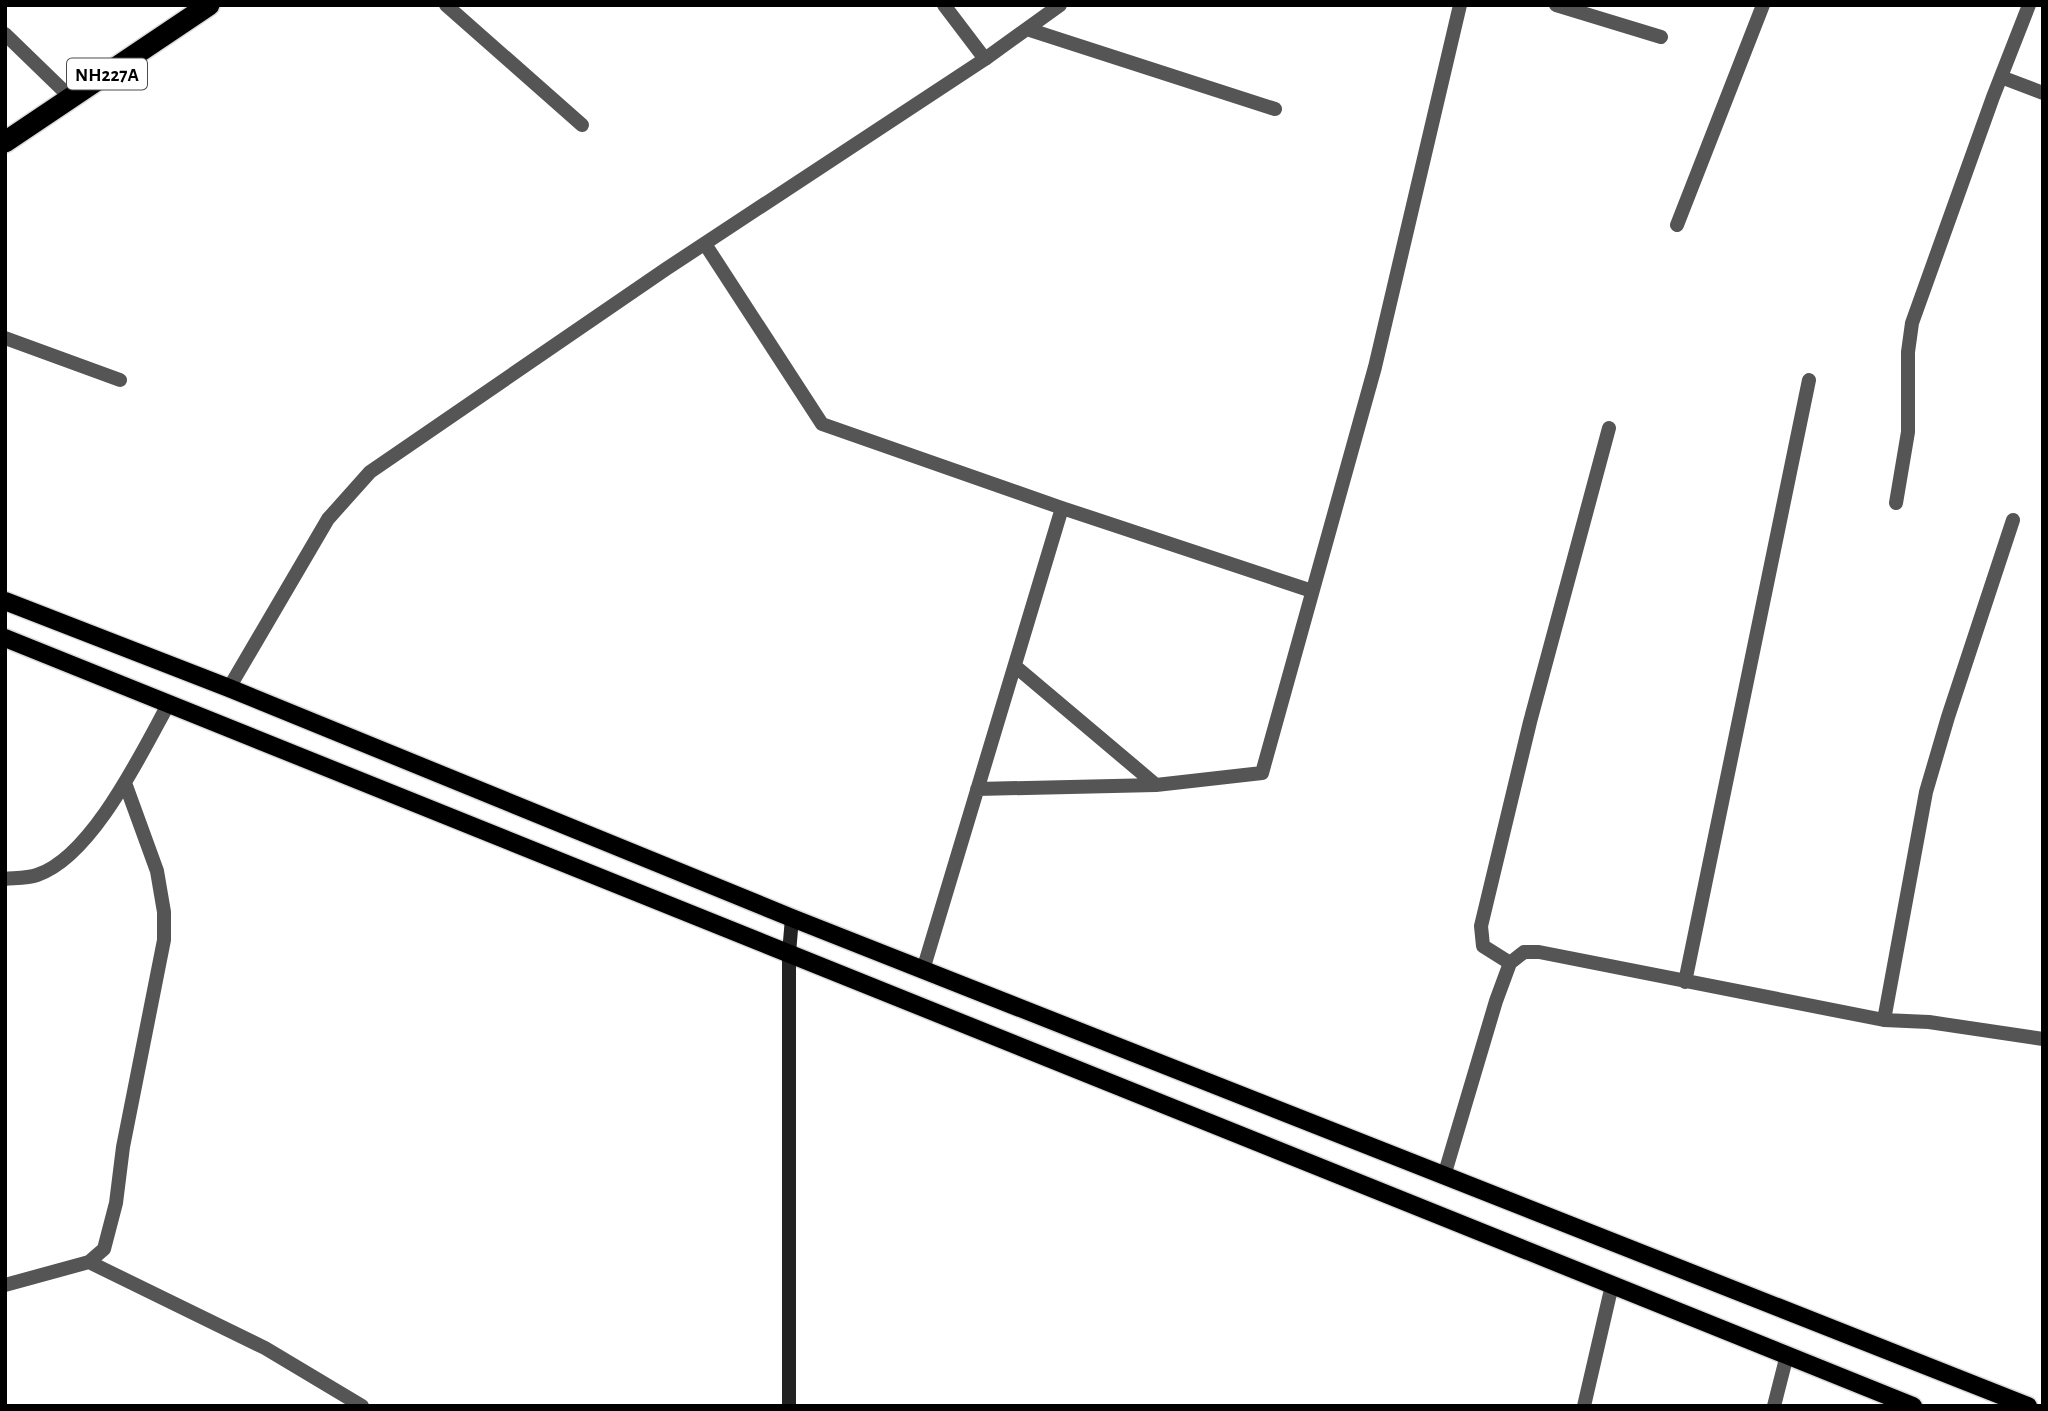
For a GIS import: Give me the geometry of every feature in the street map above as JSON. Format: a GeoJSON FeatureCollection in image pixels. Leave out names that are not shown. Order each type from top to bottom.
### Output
{"type":"FeatureCollection","features":[{"type":"Feature","properties":{"kind":"highway","name":"NH227A"},"geometry":{"type":"LineString","coordinates":[[5,142],[209,5]]}},
{"type":"Feature","properties":{"kind":"main road"},"geometry":{"type":"LineString","coordinates":[[5,601],[229,688],[792,918],[2028,1406]]}},
{"type":"Feature","properties":{"kind":"main road"},"geometry":{"type":"LineString","coordinates":[[5,638],[1913,1406]]}},
{"type":"Feature","properties":{"kind":"street"},"geometry":{"type":"LineString","coordinates":[[446,5],[582,125]]}},
{"type":"Feature","properties":{"kind":"street"},"geometry":{"type":"LineString","coordinates":[[944,5],[985,59]]}},
{"type":"Feature","properties":{"kind":"street"},"geometry":{"type":"LineString","coordinates":[[229,688],[328,519],[370,472],[705,244],[985,59],[1060,5]]}},
{"type":"Feature","properties":{"kind":"street"},"geometry":{"type":"LineString","coordinates":[[977,789],[1156,785],[1262,772],[1375,366],[1460,5]]}},
{"type":"Feature","properties":{"kind":"street"},"geometry":{"type":"LineString","coordinates":[[1556,5],[1661,37]]}},
{"type":"Feature","properties":{"kind":"street"},"geometry":{"type":"LineString","coordinates":[[1677,225],[1763,5]]}},
{"type":"Feature","properties":{"kind":"street"},"geometry":{"type":"LineString","coordinates":[[1896,503],[1908,432],[1908,352],[1912,323],[2029,5]]}},
{"type":"Feature","properties":{"kind":"street"},"geometry":{"type":"LineString","coordinates":[[1027,29],[1276,109]]}},
{"type":"Feature","properties":{"kind":"street"},"geometry":{"type":"LineString","coordinates":[[5,34],[71,98]]}},
{"type":"Feature","properties":{"kind":"street"},"geometry":{"type":"LineString","coordinates":[[2001,77],[2043,93]]}},
{"type":"Feature","properties":{"kind":"street"},"geometry":{"type":"LineString","coordinates":[[705,244],[822,424],[1312,591]]}},
{"type":"Feature","properties":{"kind":"street"},"geometry":{"type":"LineString","coordinates":[[5,338],[120,380]]}},
{"type":"Feature","properties":{"kind":"street"},"geometry":{"type":"LineString","coordinates":[[1685,982],[1809,380]]}},
{"type":"Feature","properties":{"kind":"street"},"geometry":{"type":"LineString","coordinates":[[1510,963],[1483,946],[1481,926],[1530,722],[1609,428]]}},
{"type":"Feature","properties":{"kind":"street"},"geometry":{"type":"LineString","coordinates":[[923,970],[1062,508]]}},
{"type":"Feature","properties":{"kind":"street"},"geometry":{"type":"LineString","coordinates":[[1884,1020],[1926,792],[2013,520]]}},
{"type":"Feature","properties":{"kind":"street"},"geometry":{"type":"LineString","coordinates":[[1015,666],[1156,785]]}},
{"type":"Feature","properties":{"kind":"street"},"geometry":{"type":"LineString","coordinates":[[5,879],[38,875],[65,858],[109,810],[169,703]]}},
{"type":"Feature","properties":{"kind":"street"},"geometry":{"type":"LineString","coordinates":[[5,1285],[89,1262],[104,1249],[110,1235],[123,1147],[164,940],[164,912],[158,871],[125,783]]}},
{"type":"Feature","properties":{"kind":"street"},"geometry":{"type":"LineString","coordinates":[[789,1406],[789,953],[792,918]]}},
{"type":"Feature","properties":{"kind":"street"},"geometry":{"type":"LineString","coordinates":[[1444,1176],[1496,1001],[1510,963],[1524,952],[1539,952],[1884,1020],[1929,1022],[2043,1039]]}},
{"type":"Feature","properties":{"kind":"street"},"geometry":{"type":"LineString","coordinates":[[89,1262],[265,1348],[362,1406]]}},
{"type":"Feature","properties":{"kind":"street"},"geometry":{"type":"LineString","coordinates":[[1584,1406],[1612,1285]]}},
{"type":"Feature","properties":{"kind":"street"},"geometry":{"type":"LineString","coordinates":[[1773,1406],[1787,1355]]}}]}
